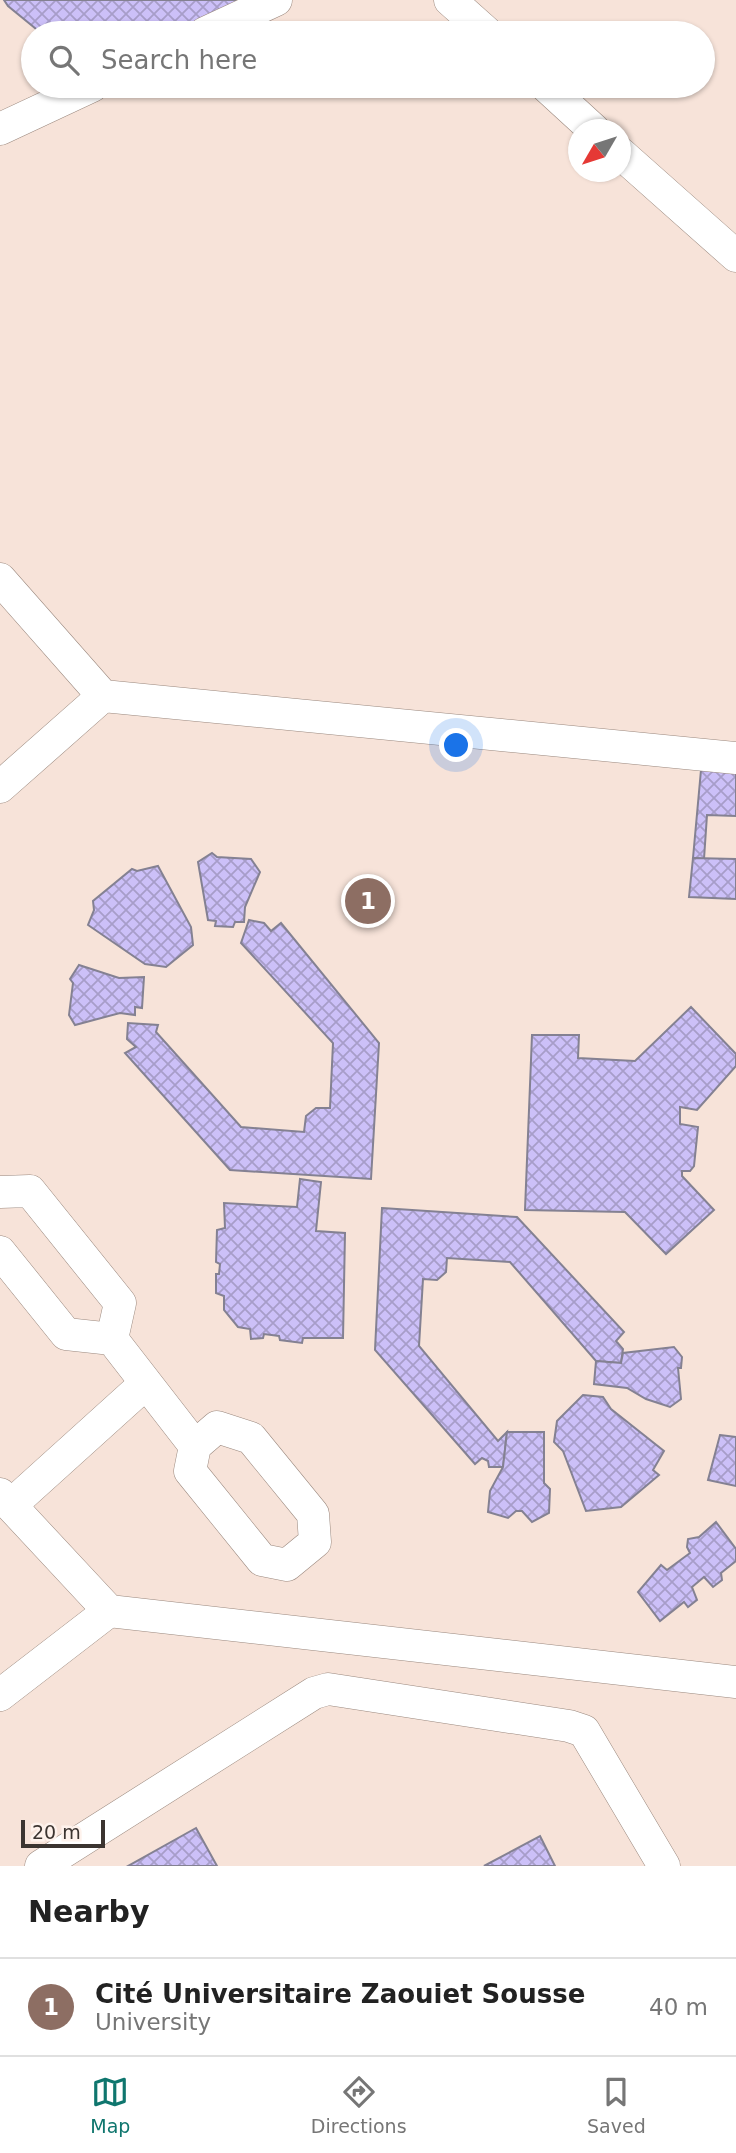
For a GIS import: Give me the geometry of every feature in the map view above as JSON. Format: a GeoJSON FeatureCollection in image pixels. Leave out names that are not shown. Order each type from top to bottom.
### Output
{"type":"FeatureCollection","features":[{"type":"Feature","properties":{"kind":"street"},"geometry":{"type":"LineString","coordinates":[[231,21],[276,0]]}},
{"type":"Feature","properties":{"kind":"street"},"geometry":{"type":"LineString","coordinates":[[450,0],[474,21]]}},
{"type":"Feature","properties":{"kind":"street"},"geometry":{"type":"LineString","coordinates":[[0,129],[66,98]]}},
{"type":"Feature","properties":{"kind":"street"},"geometry":{"type":"LineString","coordinates":[[558,98],[582,119]]}},
{"type":"Feature","properties":{"kind":"street"},"geometry":{"type":"LineString","coordinates":[[631,162],[736,256]]}},
{"type":"Feature","properties":{"kind":"street"},"geometry":{"type":"LineString","coordinates":[[0,579],[103,696],[736,758]]}},
{"type":"Feature","properties":{"kind":"street"},"geometry":{"type":"LineString","coordinates":[[0,787],[103,696]]}},
{"type":"Feature","properties":{"kind":"street"},"geometry":{"type":"LineString","coordinates":[[0,1192],[30,1191],[121,1303],[112,1339]]}},
{"type":"Feature","properties":{"kind":"street"},"geometry":{"type":"LineString","coordinates":[[0,1252],[66,1334],[112,1339],[195,1446]]}},
{"type":"Feature","properties":{"kind":"street"},"geometry":{"type":"LineString","coordinates":[[145,1384],[5,1499],[109,1611],[736,1682]]}},
{"type":"Feature","properties":{"kind":"street"},"geometry":{"type":"LineString","coordinates":[[0,1695],[109,1611]]}},
{"type":"Feature","properties":{"kind":"street"},"geometry":{"type":"LineString","coordinates":[[41,1866],[314,1693],[328,1689],[569,1726],[584,1731],[664,1866]]}},
{"type":"Feature","properties":{"kind":"building"},"geometry":{"type":"Polygon","coordinates":[[[4,0],[267,0],[214,21],[26,21],[4,0]]]}},
{"type":"Feature","properties":{"kind":"building"},"geometry":{"type":"Polygon","coordinates":[[[701,770],[736,772],[736,816],[707,815],[704,859],[693,858],[701,770]]]}},
{"type":"Feature","properties":{"kind":"building"},"geometry":{"type":"Polygon","coordinates":[[[212,853],[217,857],[251,859],[260,872],[245,907],[244,922],[235,922],[233,927],[215,926],[216,921],[208,920],[198,862],[212,853]]]}},
{"type":"Feature","properties":{"kind":"building"},"geometry":{"type":"Polygon","coordinates":[[[693,858],[736,859],[736,899],[689,897],[693,858]]]}},
{"type":"Feature","properties":{"kind":"building"},"geometry":{"type":"Polygon","coordinates":[[[158,866],[191,927],[193,945],[166,967],[145,964],[88,925],[94,910],[93,901],[132,869],[137,871],[158,866]]]}},
{"type":"Feature","properties":{"kind":"building"},"geometry":{"type":"Polygon","coordinates":[[[249,920],[264,923],[271,931],[281,923],[379,1043],[371,1179],[230,1170],[125,1053],[136,1047],[127,1039],[128,1023],[158,1025],[156,1032],[241,1127],[304,1132],[306,1116],[316,1108],[330,1108],[333,1043],[241,943],[249,920]]]}},
{"type":"Feature","properties":{"kind":"building"},"geometry":{"type":"Polygon","coordinates":[[[79,965],[119,978],[144,977],[142,1008],[135,1007],[135,1015],[120,1013],[75,1025],[69,1015],[73,983],[70,979],[79,965]]]}},
{"type":"Feature","properties":{"kind":"building"},"geometry":{"type":"Polygon","coordinates":[[[691,1007],[736,1054],[736,1066],[697,1110],[680,1107],[680,1124],[698,1127],[694,1166],[690,1171],[682,1171],[682,1176],[714,1210],[666,1254],[625,1212],[525,1210],[532,1035],[579,1035],[578,1058],[635,1061],[691,1007]]]}},
{"type":"Feature","properties":{"kind":"building"},"geometry":{"type":"Polygon","coordinates":[[[300,1179],[321,1182],[316,1231],[345,1233],[343,1338],[303,1338],[302,1343],[280,1340],[279,1336],[264,1334],[263,1338],[251,1339],[250,1329],[238,1327],[224,1310],[224,1296],[216,1293],[216,1274],[219,1274],[220,1264],[216,1262],[217,1230],[225,1228],[224,1203],[297,1207],[300,1179]]]}},
{"type":"Feature","properties":{"kind":"building"},"geometry":{"type":"Polygon","coordinates":[[[382,1208],[517,1217],[624,1332],[616,1341],[623,1349],[621,1363],[596,1361],[510,1262],[447,1258],[446,1272],[437,1280],[423,1279],[419,1346],[498,1441],[507,1432],[503,1467],[489,1467],[488,1461],[482,1458],[475,1464],[375,1350],[382,1208]]]}},
{"type":"Feature","properties":{"kind":"building"},"geometry":{"type":"Polygon","coordinates":[[[674,1347],[682,1357],[681,1368],[678,1368],[681,1399],[670,1407],[646,1399],[627,1388],[594,1384],[596,1361],[621,1363],[623,1353],[674,1347]]]}},
{"type":"Feature","properties":{"kind":"building"},"geometry":{"type":"Polygon","coordinates":[[[583,1395],[603,1397],[611,1409],[664,1451],[653,1470],[659,1475],[621,1507],[586,1511],[563,1451],[554,1442],[557,1421],[583,1395]]]}},
{"type":"Feature","properties":{"kind":"building"},"geometry":{"type":"Polygon","coordinates":[[[507,1432],[544,1432],[544,1483],[550,1489],[549,1513],[532,1522],[522,1511],[516,1511],[508,1518],[488,1512],[490,1491],[503,1467],[507,1432]]]}},
{"type":"Feature","properties":{"kind":"building"},"geometry":{"type":"Polygon","coordinates":[[[720,1435],[736,1437],[736,1486],[708,1480],[720,1435]]]}},
{"type":"Feature","properties":{"kind":"building"},"geometry":{"type":"Polygon","coordinates":[[[716,1522],[736,1549],[736,1561],[721,1573],[722,1580],[713,1587],[704,1577],[692,1587],[697,1600],[688,1607],[684,1602],[660,1621],[638,1592],[661,1565],[667,1570],[690,1553],[687,1547],[688,1539],[699,1537],[716,1522]]]}},
{"type":"Feature","properties":{"kind":"building"},"geometry":{"type":"Polygon","coordinates":[[[196,1828],[217,1866],[128,1866],[196,1828]]]}},
{"type":"Feature","properties":{"kind":"building"},"geometry":{"type":"Polygon","coordinates":[[[540,1836],[555,1866],[484,1866],[540,1836]]]}},
{"type":"Feature","properties":{"kind":"place","name":"Cité Universitaire Zaouiet Sousse"},"geometry":{"type":"Point","coordinates":[368,901]}}]}
